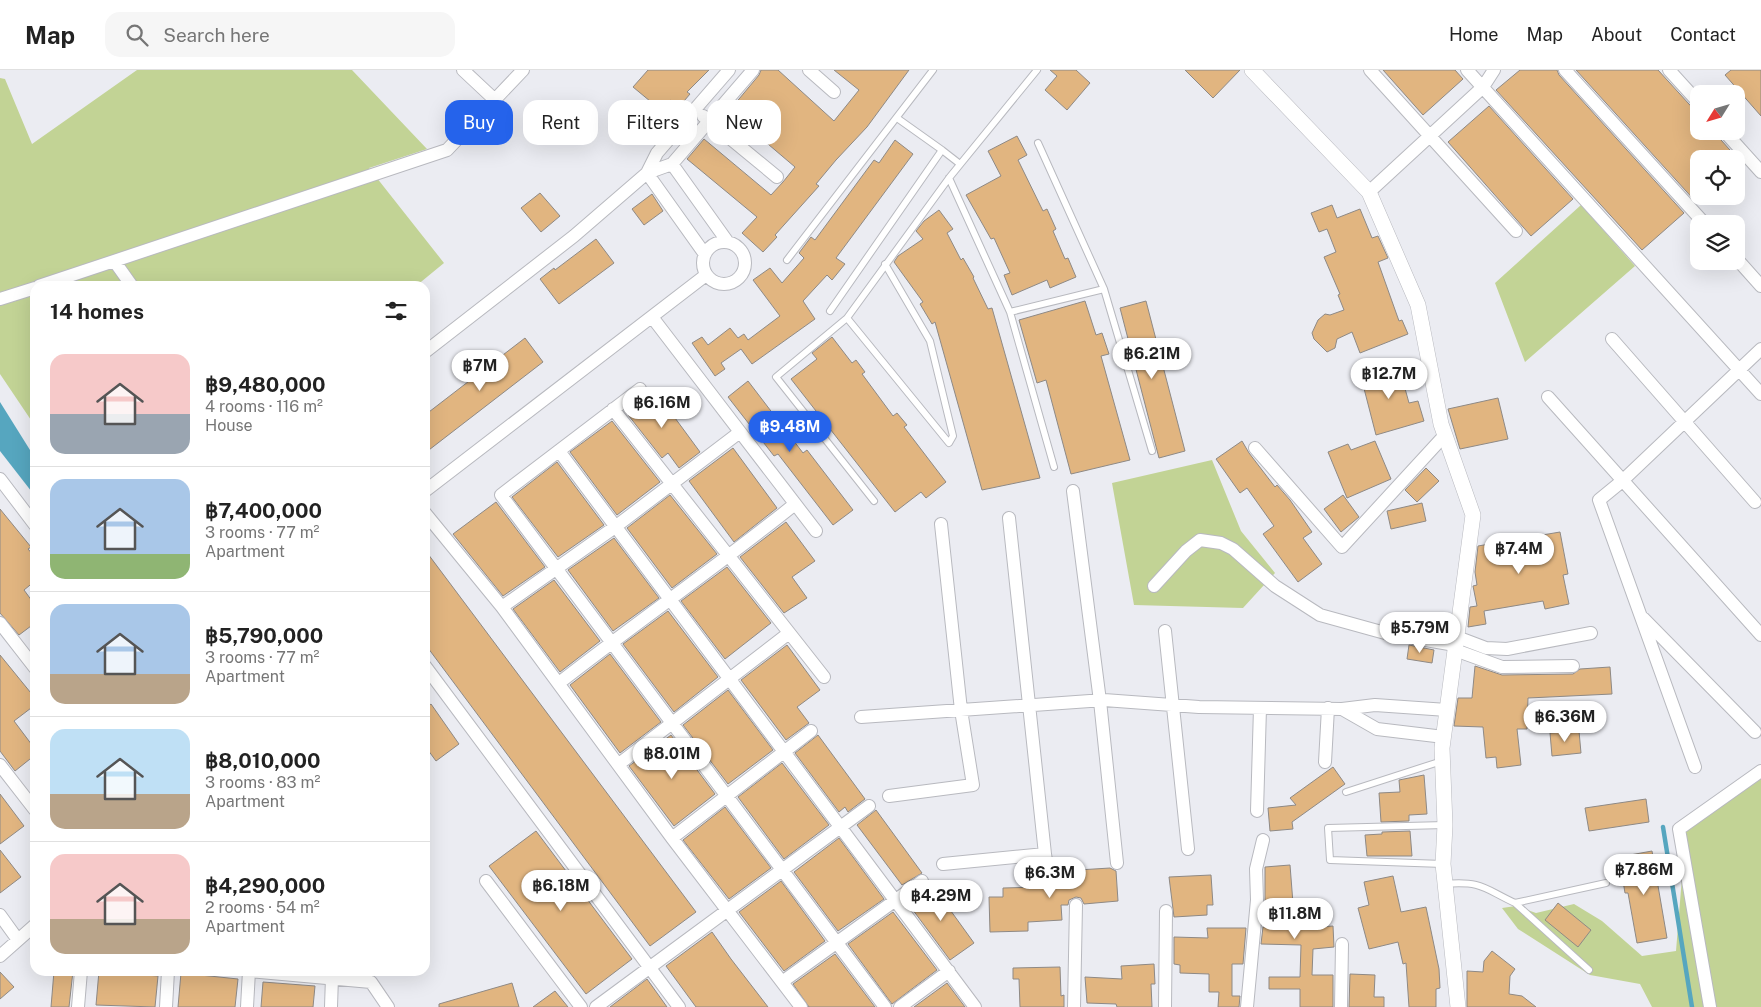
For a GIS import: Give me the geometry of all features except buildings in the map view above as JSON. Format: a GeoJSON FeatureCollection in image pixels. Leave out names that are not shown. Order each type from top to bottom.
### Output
{"type":"FeatureCollection","features":[{"type":"Feature","properties":{"kind":"street"},"geometry":{"type":"LineString","coordinates":[[463,70],[495,100],[523,70]]}},
{"type":"Feature","properties":{"kind":"street"},"geometry":{"type":"LineString","coordinates":[[697,108],[729,70]]}},
{"type":"Feature","properties":{"kind":"street"},"geometry":{"type":"LineString","coordinates":[[728,100],[753,70]]}},
{"type":"Feature","properties":{"kind":"street"},"geometry":{"type":"LineString","coordinates":[[809,70],[834,92]]}},
{"type":"Feature","properties":{"kind":"street"},"geometry":{"type":"LineString","coordinates":[[1252,70],[1370,192],[1418,305],[1444,436],[1473,515],[1447,710],[1443,761],[1444,884],[1458,1007]]}},
{"type":"Feature","properties":{"kind":"street"},"geometry":{"type":"LineString","coordinates":[[1370,70],[1431,135],[1516,231]]}},
{"type":"Feature","properties":{"kind":"street"},"geometry":{"type":"LineString","coordinates":[[1466,70],[1761,394]]}},
{"type":"Feature","properties":{"kind":"street"},"geometry":{"type":"LineString","coordinates":[[1370,192],[1482,87],[1494,70]]}},
{"type":"Feature","properties":{"kind":"street"},"geometry":{"type":"LineString","coordinates":[[1566,70],[1697,215]]}},
{"type":"Feature","properties":{"kind":"street"},"geometry":{"type":"LineString","coordinates":[[1669,70],[1690,93]]}},
{"type":"Feature","properties":{"kind":"street"},"geometry":{"type":"LineString","coordinates":[[430,348],[574,236],[647,173],[672,164],[707,124]]}},
{"type":"Feature","properties":{"kind":"street"},"geometry":{"type":"LineString","coordinates":[[1732,140],[1761,172]]}},
{"type":"Feature","properties":{"kind":"street"},"geometry":{"type":"LineString","coordinates":[[55,281],[447,150],[452,145]]}},
{"type":"Feature","properties":{"kind":"street"},"geometry":{"type":"LineString","coordinates":[[647,173],[657,152],[663,145]]}},
{"type":"Feature","properties":{"kind":"street"},"geometry":{"type":"LineString","coordinates":[[738,145],[777,178]]}},
{"type":"Feature","properties":{"kind":"street"},"geometry":{"type":"LineString","coordinates":[[672,164],[727,241]]}},
{"type":"Feature","properties":{"kind":"street"},"geometry":{"type":"LineString","coordinates":[[647,173],[704,254],[703,267],[706,274],[715,282],[728,284],[740,277],[743,272],[745,259],[743,252],[733,243],[727,241],[714,244],[704,254]]}},
{"type":"Feature","properties":{"kind":"street"},"geometry":{"type":"LineString","coordinates":[[115,262],[128,281]]}},
{"type":"Feature","properties":{"kind":"street"},"geometry":{"type":"LineString","coordinates":[[1745,268],[1761,286]]}},
{"type":"Feature","properties":{"kind":"street"},"geometry":{"type":"LineString","coordinates":[[430,487],[706,274]]}},
{"type":"Feature","properties":{"kind":"street"},"geometry":{"type":"LineString","coordinates":[[0,299],[30,290]]}},
{"type":"Feature","properties":{"kind":"street"},"geometry":{"type":"LineString","coordinates":[[652,317],[816,531]]}},
{"type":"Feature","properties":{"kind":"street"},"geometry":{"type":"LineString","coordinates":[[1612,339],[1683,423],[1755,502]]}},
{"type":"Feature","properties":{"kind":"street"},"geometry":{"type":"LineString","coordinates":[[1695,767],[1638,613],[1599,500],[1621,482],[1761,349]]}},
{"type":"Feature","properties":{"kind":"street"},"geometry":{"type":"LineString","coordinates":[[640,389],[501,495],[885,1007]]}},
{"type":"Feature","properties":{"kind":"street"},"geometry":{"type":"LineString","coordinates":[[1548,397],[1621,482],[1761,635]]}},
{"type":"Feature","properties":{"kind":"street"},"geometry":{"type":"LineString","coordinates":[[613,409],[824,677]]}},
{"type":"Feature","properties":{"kind":"street"},"geometry":{"type":"LineString","coordinates":[[502,607],[616,527],[740,432]]}},
{"type":"Feature","properties":{"kind":"street"},"geometry":{"type":"LineString","coordinates":[[1255,448],[1342,547],[1444,436]]}},
{"type":"Feature","properties":{"kind":"street"},"geometry":{"type":"LineString","coordinates":[[559,451],[975,1007]]}},
{"type":"Feature","properties":{"kind":"street"},"geometry":{"type":"LineString","coordinates":[[0,479],[30,518]]}},
{"type":"Feature","properties":{"kind":"street"},"geometry":{"type":"LineString","coordinates":[[1073,491],[1100,701],[1117,863]]}},
{"type":"Feature","properties":{"kind":"street"},"geometry":{"type":"LineString","coordinates":[[559,683],[611,642],[728,557],[795,504]]}},
{"type":"Feature","properties":{"kind":"street"},"geometry":{"type":"LineString","coordinates":[[1008,518],[1048,873]]}},
{"type":"Feature","properties":{"kind":"street"},"geometry":{"type":"LineString","coordinates":[[430,519],[502,607],[672,838],[801,1007]]}},
{"type":"Feature","properties":{"kind":"street"},"geometry":{"type":"LineString","coordinates":[[890,796],[973,785],[961,710],[941,524]]}},
{"type":"Feature","properties":{"kind":"street"},"geometry":{"type":"LineString","coordinates":[[1154,586],[1186,551],[1200,540],[1221,543],[1233,549],[1275,586],[1320,615],[1385,633],[1486,648],[1507,649],[1591,633]]}},
{"type":"Feature","properties":{"kind":"street"},"geometry":{"type":"LineString","coordinates":[[1638,613],[1755,732]]}},
{"type":"Feature","properties":{"kind":"street"},"geometry":{"type":"LineString","coordinates":[[0,623],[30,662]]}},
{"type":"Feature","properties":{"kind":"street"},"geometry":{"type":"LineString","coordinates":[[1165,631],[1188,849]]}},
{"type":"Feature","properties":{"kind":"street"},"geometry":{"type":"LineString","coordinates":[[619,764],[789,633]]}},
{"type":"Feature","properties":{"kind":"street"},"geometry":{"type":"LineString","coordinates":[[1456,644],[1502,667],[1573,666]]}},
{"type":"Feature","properties":{"kind":"street"},"geometry":{"type":"LineString","coordinates":[[430,673],[679,1007]]}},
{"type":"Feature","properties":{"kind":"street"},"geometry":{"type":"LineString","coordinates":[[861,717],[1100,701],[1260,708],[1342,708],[1375,705],[1447,710]]}},
{"type":"Feature","properties":{"kind":"street"},"geometry":{"type":"LineString","coordinates":[[1257,811],[1260,708]]}},
{"type":"Feature","properties":{"kind":"street"},"geometry":{"type":"LineString","coordinates":[[1325,762],[1328,708]]}},
{"type":"Feature","properties":{"kind":"street"},"geometry":{"type":"LineString","coordinates":[[1342,708],[1377,729],[1444,736]]}},
{"type":"Feature","properties":{"kind":"street"},"geometry":{"type":"LineString","coordinates":[[672,838],[811,731]]}},
{"type":"Feature","properties":{"kind":"street"},"geometry":{"type":"LineString","coordinates":[[0,765],[30,804]]}},
{"type":"Feature","properties":{"kind":"street"},"geometry":{"type":"LineString","coordinates":[[1710,1007],[1679,829],[1761,771]]}},
{"type":"Feature","properties":{"kind":"street"},"geometry":{"type":"LineString","coordinates":[[596,1007],[869,806]]}},
{"type":"Feature","properties":{"kind":"street"},"geometry":{"type":"LineString","coordinates":[[1248,1007],[1257,900],[1256,868],[1263,840]]}},
{"type":"Feature","properties":{"kind":"street"},"geometry":{"type":"LineString","coordinates":[[943,864],[1045,854]]}},
{"type":"Feature","properties":{"kind":"street"},"geometry":{"type":"LineString","coordinates":[[486,881],[581,1007]]}},
{"type":"Feature","properties":{"kind":"street"},"geometry":{"type":"LineString","coordinates":[[782,982],[922,881]]}},
{"type":"Feature","properties":{"kind":"street"},"geometry":{"type":"LineString","coordinates":[[1074,1007],[1076,905]]}},
{"type":"Feature","properties":{"kind":"street"},"geometry":{"type":"LineString","coordinates":[[1166,911],[1166,1007]]}},
{"type":"Feature","properties":{"kind":"street"},"geometry":{"type":"LineString","coordinates":[[0,915],[18,940]]}},
{"type":"Feature","properties":{"kind":"street"},"geometry":{"type":"LineString","coordinates":[[0,956],[30,929]]}},
{"type":"Feature","properties":{"kind":"street"},"geometry":{"type":"LineString","coordinates":[[1341,1007],[1342,944]]}},
{"type":"Feature","properties":{"kind":"street"},"geometry":{"type":"LineString","coordinates":[[900,1007],[949,971]]}},
{"type":"Feature","properties":{"kind":"street"},"geometry":{"type":"LineString","coordinates":[[78,1007],[81,976]]}},
{"type":"Feature","properties":{"kind":"street"},"geometry":{"type":"LineString","coordinates":[[166,1007],[168,976]]}},
{"type":"Feature","properties":{"kind":"street"},"geometry":{"type":"LineString","coordinates":[[247,1007],[249,976]]}},
{"type":"Feature","properties":{"kind":"street"},"geometry":{"type":"LineString","coordinates":[[318,976],[371,982],[388,1007]]}},
{"type":"Feature","properties":{"kind":"street"},"geometry":{"type":"LineString","coordinates":[[331,1007],[332,977]]}},
{"type":"Feature","properties":{"kind":"lane"},"geometry":{"type":"LineString","coordinates":[[787,260],[933,70]]}},
{"type":"Feature","properties":{"kind":"lane"},"geometry":{"type":"LineString","coordinates":[[874,501],[776,377],[847,318],[949,178],[1036,70]]}},
{"type":"Feature","properties":{"kind":"lane"},"geometry":{"type":"LineString","coordinates":[[897,118],[960,164]]}},
{"type":"Feature","properties":{"kind":"lane"},"geometry":{"type":"LineString","coordinates":[[1038,143],[1104,289],[1152,451]]}},
{"type":"Feature","properties":{"kind":"lane"},"geometry":{"type":"LineString","coordinates":[[830,311],[942,150]]}},
{"type":"Feature","properties":{"kind":"lane"},"geometry":{"type":"LineString","coordinates":[[949,178],[1010,312],[1054,467]]}},
{"type":"Feature","properties":{"kind":"lane"},"geometry":{"type":"LineString","coordinates":[[847,318],[949,443],[953,436],[930,341],[885,264]]}},
{"type":"Feature","properties":{"kind":"lane"},"geometry":{"type":"LineString","coordinates":[[1010,312],[1104,289]]}},
{"type":"Feature","properties":{"kind":"lane"},"geometry":{"type":"LineString","coordinates":[[1346,792],[1443,761]]}},
{"type":"Feature","properties":{"kind":"lane"},"geometry":{"type":"LineString","coordinates":[[1443,864],[1330,860],[1328,828],[1445,825]]}},
{"type":"Feature","properties":{"kind":"lane"},"geometry":{"type":"LineString","coordinates":[[1444,884],[1470,882],[1485,886],[1515,903],[1589,970]]}},
{"type":"Feature","properties":{"kind":"lane"},"geometry":{"type":"LineString","coordinates":[[1515,903],[1606,883]]}},
{"type":"Feature","properties":{"kind":"green space"},"geometry":{"type":"Polygon","coordinates":[[[137,70],[352,70],[427,149],[369,168],[444,263],[422,281],[30,281],[30,419],[0,374],[0,78],[5,79],[32,144],[137,70]]]}},
{"type":"Feature","properties":{"kind":"green space"},"geometry":{"type":"Polygon","coordinates":[[[1581,205],[1635,266],[1525,362],[1495,283],[1581,205]]]}},
{"type":"Feature","properties":{"kind":"green space"},"geometry":{"type":"Polygon","coordinates":[[[1212,460],[1241,531],[1275,573],[1243,608],[1134,605],[1112,483],[1212,460]]]}},
{"type":"Feature","properties":{"kind":"green space"},"geometry":{"type":"Polygon","coordinates":[[[1761,776],[1761,1007],[1652,1007],[1640,984],[1590,975],[1518,929],[1502,908],[1516,906],[1536,913],[1574,904],[1602,921],[1642,956],[1676,951],[1686,828],[1761,776]]]}},
{"type":"Feature","properties":{"kind":"water"},"geometry":{"type":"Polygon","coordinates":[[[0,402],[30,450],[30,490],[0,451],[0,402]]]}},
{"type":"Feature","properties":{"kind":"waterway"},"geometry":{"type":"LineString","coordinates":[[1663,827],[1692,1007]]}}]}
